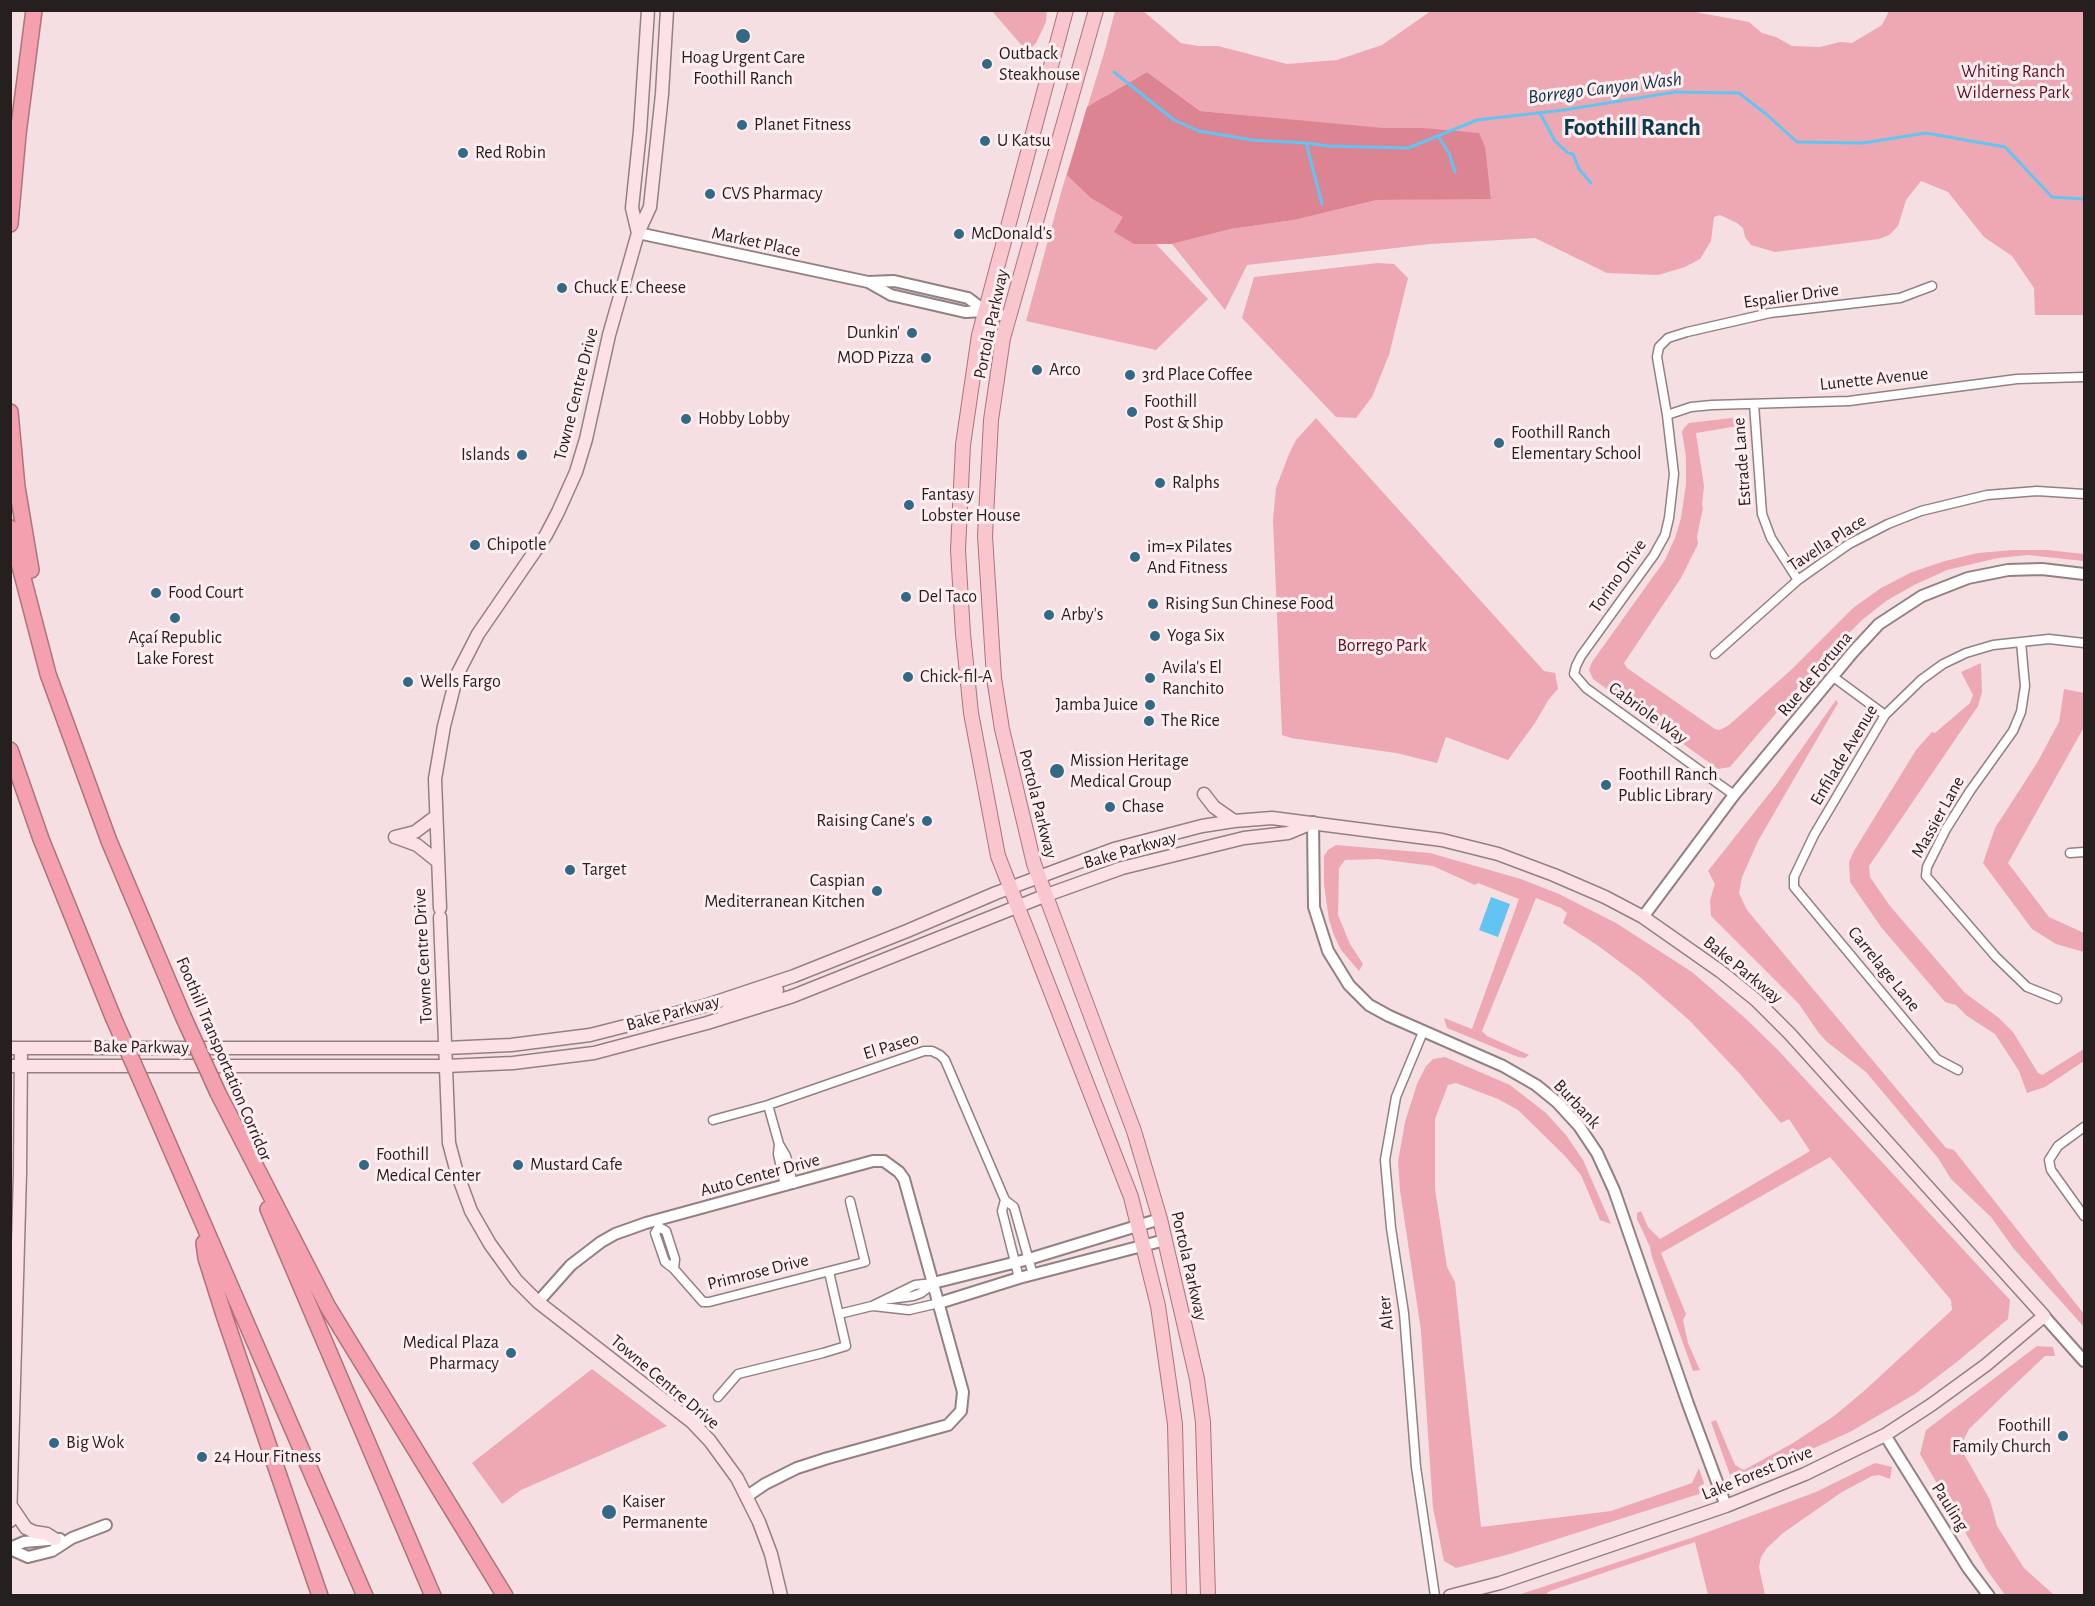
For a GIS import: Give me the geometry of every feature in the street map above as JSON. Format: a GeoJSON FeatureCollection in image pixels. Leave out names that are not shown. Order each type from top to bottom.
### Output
{"type":"FeatureCollection","features":[{"type":"Feature","properties":{"kind":"highway"},"geometry":{"type":"LineString","coordinates":[[10,224],[18,134],[34,10]]}},
{"type":"Feature","properties":{"kind":"highway"},"geometry":{"type":"LineString","coordinates":[[10,412],[17,487],[48,674]]}},
{"type":"Feature","properties":{"kind":"highway","name":"Foothill Transportation Corridor"},"geometry":{"type":"LineString","coordinates":[[10,528],[48,674],[109,841],[433,1596]]}},
{"type":"Feature","properties":{"kind":"highway"},"geometry":{"type":"LineString","coordinates":[[10,750],[41,839],[113,1017],[365,1596]]}},
{"type":"Feature","properties":{"kind":"highway"},"geometry":{"type":"LineString","coordinates":[[218,1094],[328,1307],[505,1596]]}},
{"type":"Feature","properties":{"kind":"highway"},"geometry":{"type":"LineString","coordinates":[[200,1219],[206,1258],[320,1596]]}},
{"type":"Feature","properties":{"kind":"main road","name":"Towne Centre Drive"},"geometry":{"type":"LineString","coordinates":[[638,233],[632,208],[642,108],[648,10]]}},
{"type":"Feature","properties":{"kind":"main road","name":"Towne Centre Drive"},"geometry":{"type":"LineString","coordinates":[[667,10],[662,94],[650,207],[638,233],[609,335],[586,439],[576,472],[546,536],[478,634],[458,675],[444,726],[435,779],[435,817],[449,1143],[468,1204],[490,1244],[516,1280],[538,1302],[692,1422],[724,1459],[759,1522],[771,1554],[781,1596]]}},
{"type":"Feature","properties":{"kind":"main road","name":"Portola Parkway"},"geometry":{"type":"LineString","coordinates":[[1066,10],[979,335],[963,446],[958,550],[963,634],[971,713],[998,856],[1131,1197],[1158,1306],[1175,1424],[1179,1596]]}},
{"type":"Feature","properties":{"kind":"main road","name":"Portola Parkway"},"geometry":{"type":"LineString","coordinates":[[1096,10],[1003,338],[991,420],[985,536],[995,688],[1004,741],[1028,844],[1044,896],[1134,1131],[1165,1240],[1197,1379],[1203,1422],[1208,1596]]}},
{"type":"Feature","properties":{"kind":"main road"},"geometry":{"type":"LineString","coordinates":[[1204,794],[1214,807],[1234,821]]}},
{"type":"Feature","properties":{"kind":"main road"},"geometry":{"type":"LineString","coordinates":[[435,817],[415,832],[395,837],[417,845],[437,861]]}},
{"type":"Feature","properties":{"kind":"main road","name":"Bake Parkway"},"geometry":{"type":"LineString","coordinates":[[16,1048],[446,1048],[511,1045],[590,1035],[704,1006],[794,976],[1038,876],[1114,849],[1202,826],[1234,821],[1272,818],[1313,822],[1442,840],[1498,854],[1605,897],[1642,918],[1720,971],[1756,1000],[1790,1034],[2044,1316]]}},
{"type":"Feature","properties":{"kind":"main road","name":"Bake Parkway"},"geometry":{"type":"LineString","coordinates":[[16,1066],[446,1066],[513,1063],[594,1053],[707,1023],[793,996],[1044,896],[1122,868],[1244,838],[1288,832],[1313,822]]}},
{"type":"Feature","properties":{"kind":"main road"},"geometry":{"type":"LineString","coordinates":[[1202,826],[1232,829],[1259,826],[1288,832]]}},
{"type":"Feature","properties":{"kind":"main road"},"geometry":{"type":"LineString","coordinates":[[707,1023],[738,1004],[778,989],[794,976]]}},
{"type":"Feature","properties":{"kind":"main road"},"geometry":{"type":"LineString","coordinates":[[10,1521],[16,1048]]}},
{"type":"Feature","properties":{"kind":"main road","name":"Lake Forest Drive"},"geometry":{"type":"LineString","coordinates":[[1450,1596],[1500,1583],[1726,1506],[1805,1474],[1885,1435],[1931,1405],[1986,1365],[2044,1316]]}},
{"type":"Feature","properties":{"kind":"main road"},"geometry":{"type":"LineString","coordinates":[[11,1505],[26,1528],[47,1534],[55,1539]]}},
{"type":"Feature","properties":{"kind":"street","name":"Market Place"},"geometry":{"type":"LineString","coordinates":[[638,233],[868,282],[891,295],[965,312],[985,311],[1008,317]]}},
{"type":"Feature","properties":{"kind":"street","name":"Espalier Drive"},"geometry":{"type":"LineString","coordinates":[[1659,347],[1668,338],[1687,332],[1770,313],[1900,298],[1932,286]]}},
{"type":"Feature","properties":{"kind":"street","name":"Torino Drive"},"geometry":{"type":"LineString","coordinates":[[1574,674],[1575,666],[1581,656],[1654,555],[1665,535],[1674,474],[1657,357],[1659,347]]}},
{"type":"Feature","properties":{"kind":"street","name":"Lunette Avenue"},"geometry":{"type":"LineString","coordinates":[[1667,415],[1691,407],[1849,401],[2017,379],[2085,377]]}},
{"type":"Feature","properties":{"kind":"street","name":"Estrade Lane"},"geometry":{"type":"LineString","coordinates":[[1754,404],[1762,514],[1771,538],[1798,580]]}},
{"type":"Feature","properties":{"kind":"street","name":"Tavella Place"},"geometry":{"type":"LineString","coordinates":[[1714,654],[1798,580],[1850,544],[1888,524],[1921,511],[2001,493],[2037,491],[2085,494]]}},
{"type":"Feature","properties":{"kind":"street","name":"Rue de Fortuna"},"geometry":{"type":"LineString","coordinates":[[1642,918],[1734,795],[1833,676],[1880,624],[1922,596],[1968,578],[2007,570],[2042,569],[2085,574]]}},
{"type":"Feature","properties":{"kind":"street","name":"Enfilade Avenue"},"geometry":{"type":"LineString","coordinates":[[1794,881],[1814,835],[1885,715],[1908,690],[1943,664],[1965,653],[1993,645],[2049,639],[2085,643]]}},
{"type":"Feature","properties":{"kind":"street","name":"Massier Lane"},"geometry":{"type":"LineString","coordinates":[[2021,642],[2025,686],[2021,712],[2013,731],[1970,790],[1946,829],[1926,867],[1926,876],[1996,957],[2027,987],[2057,999]]}},
{"type":"Feature","properties":{"kind":"street","name":"Cabriole Way"},"geometry":{"type":"LineString","coordinates":[[1574,674],[1586,688],[1734,795]]}},
{"type":"Feature","properties":{"kind":"street"},"geometry":{"type":"LineString","coordinates":[[1833,676],[1885,715]]}},
{"type":"Feature","properties":{"kind":"street","name":"Burbank"},"geometry":{"type":"LineString","coordinates":[[1313,822],[1314,907],[1328,951],[1349,985],[1369,1005],[1389,1016],[1503,1066],[1536,1084],[1579,1126],[1597,1153],[1614,1190],[1726,1506]]}},
{"type":"Feature","properties":{"kind":"street"},"geometry":{"type":"LineString","coordinates":[[2070,853],[2085,852]]}},
{"type":"Feature","properties":{"kind":"street","name":"Carrelage Lane"},"geometry":{"type":"LineString","coordinates":[[1794,881],[1794,887],[1937,1059],[1958,1070]]}},
{"type":"Feature","properties":{"kind":"street","name":"Alter"},"geometry":{"type":"LineString","coordinates":[[1423,1032],[1396,1096],[1385,1160],[1391,1228],[1404,1313],[1416,1467],[1435,1596]]}},
{"type":"Feature","properties":{"kind":"street","name":"El Paseo"},"geometry":{"type":"LineString","coordinates":[[713,1120],[768,1105],[924,1051],[940,1054],[945,1060],[1005,1200],[1014,1207],[1033,1275]]}},
{"type":"Feature","properties":{"kind":"street"},"geometry":{"type":"LineString","coordinates":[[768,1105],[779,1144],[778,1154],[789,1185]]}},
{"type":"Feature","properties":{"kind":"street"},"geometry":{"type":"LineString","coordinates":[[2085,1127],[2074,1132],[2053,1151],[2049,1165],[2085,1216]]}},
{"type":"Feature","properties":{"kind":"street","name":"Auto Center Drive"},"geometry":{"type":"LineString","coordinates":[[538,1302],[571,1265],[615,1234],[658,1224],[873,1161],[884,1161],[892,1166],[904,1179],[939,1303],[963,1392],[961,1411],[948,1425],[797,1468],[765,1484],[746,1497]]}},
{"type":"Feature","properties":{"kind":"street","name":"El Paseo"},"geometry":{"type":"LineString","coordinates":[[1005,1200],[1002,1211],[1019,1278]]}},
{"type":"Feature","properties":{"kind":"street","name":"Primrose Drive"},"geometry":{"type":"LineString","coordinates":[[658,1224],[666,1231],[675,1259],[674,1269],[703,1302],[865,1262],[850,1201]]}},
{"type":"Feature","properties":{"kind":"street"},"geometry":{"type":"LineString","coordinates":[[839,1314],[872,1306],[915,1285],[933,1283],[1015,1263],[1160,1219]]}},
{"type":"Feature","properties":{"kind":"street"},"geometry":{"type":"LineString","coordinates":[[872,1306],[909,1310],[1019,1278],[1165,1240]]}},
{"type":"Feature","properties":{"kind":"street","name":"Primrose Drive"},"geometry":{"type":"LineString","coordinates":[[718,1397],[738,1374],[846,1346],[829,1272]]}},
{"type":"Feature","properties":{"kind":"street"},"geometry":{"type":"LineString","coordinates":[[2044,1316],[2085,1361]]}},
{"type":"Feature","properties":{"kind":"street","name":"Pauling"},"geometry":{"type":"LineString","coordinates":[[1885,1435],[1968,1568],[1989,1596]]}},
{"type":"Feature","properties":{"kind":"street"},"geometry":{"type":"LineString","coordinates":[[10,1549],[28,1557],[52,1551],[72,1538],[106,1525]]}},
{"type":"Feature","properties":{"kind":"street"},"geometry":{"type":"LineString","coordinates":[[10,1549],[24,1542],[72,1538]]}},
{"type":"Feature","properties":{"kind":"green space"},"geometry":{"type":"Polygon","coordinates":[[[992,11],[1047,11],[1046,22],[1036,43],[1031,48],[1024,48],[992,11]]]}},
{"type":"Feature","properties":{"kind":"green space","name":"Whiting Ranch Wilderness Park"},"geometry":{"type":"Polygon","coordinates":[[[1115,11],[1143,11],[1181,43],[1218,46],[1287,64],[1337,60],[1382,45],[1431,11],[1690,11],[1749,22],[1762,33],[1776,37],[1792,46],[1820,47],[1840,42],[1852,43],[1882,25],[1889,11],[2084,11],[2084,315],[2035,315],[2034,288],[2012,256],[1984,237],[1948,192],[1921,181],[1906,200],[1898,226],[1889,235],[1879,239],[1775,252],[1751,245],[1745,237],[1743,228],[1720,215],[1714,217],[1711,241],[1700,259],[1685,267],[1658,275],[1607,273],[1535,238],[1430,244],[1247,265],[1225,310],[1172,244],[1231,229],[1294,220],[1377,200],[1491,198],[1487,170],[1138,225],[1208,299],[1156,350],[1026,321],[1062,189],[1115,11]],[[1147,72],[1106,96],[1179,133],[1253,116],[1200,111],[1147,72]]]}},
{"type":"Feature","properties":{"kind":"green space"},"geometry":{"type":"Polygon","coordinates":[[[1378,263],[1394,264],[1408,278],[1389,355],[1372,397],[1356,418],[1336,417],[1242,318],[1254,277],[1378,263]]]}},
{"type":"Feature","properties":{"kind":"green space","name":"Borrego Park"},"geometry":{"type":"Polygon","coordinates":[[[1316,418],[1544,671],[1555,673],[1558,689],[1508,760],[1446,737],[1437,763],[1396,753],[1282,735],[1273,520],[1276,488],[1296,440],[1316,418]]]}},
{"type":"Feature","properties":{"kind":"green space"},"geometry":{"type":"Polygon","coordinates":[[[1731,418],[1741,421],[1744,425],[1696,433],[1704,486],[1703,508],[1697,536],[1698,544],[1681,578],[1624,663],[1627,668],[1715,729],[1720,730],[1729,725],[1791,670],[1853,608],[1881,588],[1912,572],[1978,553],[2013,550],[2047,550],[2084,554],[2084,561],[2028,555],[1998,558],[1947,570],[1914,585],[1886,601],[1862,620],[1819,663],[1730,767],[1718,769],[1593,679],[1589,670],[1592,662],[1665,560],[1675,538],[1681,518],[1686,484],[1686,457],[1682,432],[1684,428],[1689,423],[1731,418]]]}},
{"type":"Feature","properties":{"kind":"green space"},"geometry":{"type":"Polygon","coordinates":[[[1981,663],[1982,692],[1978,706],[1869,866],[1870,877],[1890,906],[1965,993],[1999,1018],[2013,1032],[2038,1073],[2042,1075],[2084,1049],[2084,1061],[2045,1087],[2027,1093],[2019,1071],[1995,1034],[1967,1016],[1956,1005],[1945,1002],[1881,927],[1850,882],[1849,862],[1854,851],[1916,750],[1932,732],[1935,733],[1970,703],[1973,695],[1961,672],[1981,663]]]}},
{"type":"Feature","properties":{"kind":"green space"},"geometry":{"type":"Polygon","coordinates":[[[2064,689],[2084,693],[2084,727],[2008,863],[2049,917],[2084,933],[2084,952],[2056,944],[2032,929],[1983,863],[1995,828],[2037,763],[2059,722],[2064,689]]]}},
{"type":"Feature","properties":{"kind":"green space"},"geometry":{"type":"Polygon","coordinates":[[[1836,700],[1838,703],[1758,841],[1742,877],[1739,893],[1747,910],[1946,1148],[1954,1150],[2084,1314],[2084,1327],[2014,1249],[1991,1217],[1951,1179],[1938,1158],[1866,1072],[1827,1042],[1799,1004],[1711,916],[1710,900],[1715,884],[1708,871],[1776,785],[1836,700]]]}},
{"type":"Feature","properties":{"kind":"green space"},"geometry":{"type":"Polygon","coordinates":[[[1336,845],[1430,853],[1521,879],[1559,894],[1616,923],[1692,972],[1777,1049],[2010,1300],[2008,1319],[1915,1394],[1850,1432],[1742,1480],[1730,1475],[1711,1422],[1716,1420],[1735,1465],[1744,1470],[1793,1443],[1834,1416],[1952,1310],[1951,1300],[1830,1157],[1661,1253],[1686,1314],[1683,1320],[1688,1343],[1700,1370],[1693,1371],[1650,1247],[1637,1219],[1637,1213],[1641,1211],[1648,1227],[1660,1239],[1810,1151],[1789,1119],[1781,1123],[1740,1074],[1690,1021],[1640,977],[1563,923],[1567,913],[1561,908],[1536,898],[1482,1031],[1487,1036],[1529,1055],[1525,1058],[1518,1057],[1447,1028],[1444,1018],[1472,1029],[1519,899],[1478,883],[1475,885],[1433,866],[1378,859],[1345,860],[1339,868],[1338,915],[1350,944],[1363,964],[1359,971],[1341,950],[1329,920],[1324,884],[1324,856],[1336,845]]]}},
{"type":"Feature","properties":{"kind":"green space"},"geometry":{"type":"Polygon","coordinates":[[[1445,1057],[1510,1085],[1546,1113],[1566,1135],[1583,1160],[1611,1224],[1600,1220],[1581,1175],[1518,1110],[1498,1099],[1456,1083],[1448,1085],[1435,1119],[1435,1189],[1447,1267],[1455,1282],[1481,1527],[1611,1511],[1692,1483],[1699,1468],[1704,1483],[1699,1494],[1510,1554],[1456,1568],[1444,1561],[1433,1508],[1421,1331],[1398,1162],[1405,1122],[1417,1084],[1426,1066],[1433,1059],[1445,1057]]]}},
{"type":"Feature","properties":{"kind":"green space"},"geometry":{"type":"Polygon","coordinates":[[[2037,1346],[2053,1347],[2055,1356],[2045,1356],[2008,1391],[1969,1429],[1960,1447],[1990,1500],[1997,1526],[2024,1568],[2054,1595],[2005,1595],[1987,1570],[1920,1454],[1926,1430],[2037,1346]]]}},
{"type":"Feature","properties":{"kind":"green space"},"geometry":{"type":"Polygon","coordinates":[[[592,1369],[667,1426],[521,1490],[502,1504],[472,1463],[592,1369]]]}},
{"type":"Feature","properties":{"kind":"green space"},"geometry":{"type":"Polygon","coordinates":[[[1875,1463],[1892,1467],[1890,1479],[1879,1475],[1872,1476],[1842,1492],[1783,1533],[1767,1548],[1761,1557],[1759,1567],[1765,1595],[1708,1595],[1695,1542],[1550,1591],[1547,1595],[1518,1595],[1694,1537],[1816,1492],[1875,1463]]]}},
{"type":"Feature","properties":{"kind":"shaded area"},"geometry":{"type":"Polygon","coordinates":[[[1147,72],[1200,111],[1383,128],[1423,128],[1479,133],[1485,147],[1491,199],[1377,200],[1294,220],[1231,229],[1172,244],[1134,244],[1114,232],[1123,217],[1091,198],[1067,175],[1087,107],[1147,72]]]}},
{"type":"Feature","properties":{"kind":"water"},"geometry":{"type":"Polygon","coordinates":[[[1491,897],[1510,904],[1498,937],[1479,930],[1491,897]]]}},
{"type":"Feature","properties":{"kind":"waterway","name":"Borrego Canyon Wash"},"geometry":{"type":"LineString","coordinates":[[1114,72],[1174,120],[1199,131],[1252,140],[1328,146],[1408,148],[1477,120],[1564,110],[1675,92],[1739,93],[1797,142],[1863,143],[1926,133],[2005,147],[2052,197],[2084,199]]}},
{"type":"Feature","properties":{"kind":"waterway"},"geometry":{"type":"LineString","coordinates":[[1540,113],[1555,141],[1568,153],[1573,154],[1579,169],[1591,183]]}},
{"type":"Feature","properties":{"kind":"waterway"},"geometry":{"type":"LineString","coordinates":[[1438,136],[1449,153],[1455,172]]}},
{"type":"Feature","properties":{"kind":"waterway"},"geometry":{"type":"LineString","coordinates":[[1306,143],[1322,204]]}},
{"type":"Feature","properties":{"kind":"place","name":"Hoag Urgent Care Foothill Ranch"},"geometry":{"type":"Point","coordinates":[743,36]}},
{"type":"Feature","properties":{"kind":"place","name":"Outback Steakhouse"},"geometry":{"type":"Point","coordinates":[987,64]}},
{"type":"Feature","properties":{"kind":"place","name":"Planet Fitness"},"geometry":{"type":"Point","coordinates":[742,125]}},
{"type":"Feature","properties":{"kind":"place","name":"U Katsu"},"geometry":{"type":"Point","coordinates":[985,141]}},
{"type":"Feature","properties":{"kind":"place","name":"Red Robin"},"geometry":{"type":"Point","coordinates":[463,153]}},
{"type":"Feature","properties":{"kind":"place","name":"CVS Pharmacy"},"geometry":{"type":"Point","coordinates":[710,194]}},
{"type":"Feature","properties":{"kind":"place","name":"McDonald's"},"geometry":{"type":"Point","coordinates":[959,234]}},
{"type":"Feature","properties":{"kind":"place","name":"Chuck E. Cheese"},"geometry":{"type":"Point","coordinates":[562,288]}},
{"type":"Feature","properties":{"kind":"place","name":"Dunkin'"},"geometry":{"type":"Point","coordinates":[912,333]}},
{"type":"Feature","properties":{"kind":"place","name":"MOD Pizza"},"geometry":{"type":"Point","coordinates":[926,358]}},
{"type":"Feature","properties":{"kind":"place","name":"Arco"},"geometry":{"type":"Point","coordinates":[1037,370]}},
{"type":"Feature","properties":{"kind":"place","name":"3rd Place Coffee"},"geometry":{"type":"Point","coordinates":[1130,375]}},
{"type":"Feature","properties":{"kind":"place","name":"Foothill Post & Ship"},"geometry":{"type":"Point","coordinates":[1132,412]}},
{"type":"Feature","properties":{"kind":"place","name":"Hobby Lobby"},"geometry":{"type":"Point","coordinates":[686,419]}},
{"type":"Feature","properties":{"kind":"place","name":"Foothill Ranch Elementary School"},"geometry":{"type":"Point","coordinates":[1499,443]}},
{"type":"Feature","properties":{"kind":"place","name":"Islands"},"geometry":{"type":"Point","coordinates":[522,455]}},
{"type":"Feature","properties":{"kind":"place","name":"Ralphs"},"geometry":{"type":"Point","coordinates":[1160,483]}},
{"type":"Feature","properties":{"kind":"place","name":"Fantasy Lobster House"},"geometry":{"type":"Point","coordinates":[909,505]}},
{"type":"Feature","properties":{"kind":"place","name":"Chipotle"},"geometry":{"type":"Point","coordinates":[475,545]}},
{"type":"Feature","properties":{"kind":"place","name":"im=x Pilates And Fitness"},"geometry":{"type":"Point","coordinates":[1135,557]}},
{"type":"Feature","properties":{"kind":"place","name":"Food Court"},"geometry":{"type":"Point","coordinates":[156,593]}},
{"type":"Feature","properties":{"kind":"place","name":"Del Taco"},"geometry":{"type":"Point","coordinates":[906,597]}},
{"type":"Feature","properties":{"kind":"place","name":"Rising Sun Chinese Food"},"geometry":{"type":"Point","coordinates":[1153,604]}},
{"type":"Feature","properties":{"kind":"place","name":"Arby's"},"geometry":{"type":"Point","coordinates":[1049,615]}},
{"type":"Feature","properties":{"kind":"place","name":"Açaí Republic Lake Forest"},"geometry":{"type":"Point","coordinates":[175,618]}},
{"type":"Feature","properties":{"kind":"place","name":"Yoga Six"},"geometry":{"type":"Point","coordinates":[1155,636]}},
{"type":"Feature","properties":{"kind":"place","name":"Chick-fil-A"},"geometry":{"type":"Point","coordinates":[908,677]}},
{"type":"Feature","properties":{"kind":"place","name":"Avila's El Ranchito"},"geometry":{"type":"Point","coordinates":[1150,678]}},
{"type":"Feature","properties":{"kind":"place","name":"Wells Fargo"},"geometry":{"type":"Point","coordinates":[408,682]}},
{"type":"Feature","properties":{"kind":"place","name":"Jamba Juice"},"geometry":{"type":"Point","coordinates":[1150,705]}},
{"type":"Feature","properties":{"kind":"place","name":"The Rice"},"geometry":{"type":"Point","coordinates":[1149,721]}},
{"type":"Feature","properties":{"kind":"place","name":"Mission Heritage Medical Group"},"geometry":{"type":"Point","coordinates":[1057,771]}},
{"type":"Feature","properties":{"kind":"place","name":"Foothill Ranch Public Library"},"geometry":{"type":"Point","coordinates":[1606,785]}},
{"type":"Feature","properties":{"kind":"place","name":"Chase"},"geometry":{"type":"Point","coordinates":[1110,807]}},
{"type":"Feature","properties":{"kind":"place","name":"Raising Cane's"},"geometry":{"type":"Point","coordinates":[927,821]}},
{"type":"Feature","properties":{"kind":"place","name":"Target"},"geometry":{"type":"Point","coordinates":[570,870]}},
{"type":"Feature","properties":{"kind":"place","name":"Caspian Mediterranean Kitchen"},"geometry":{"type":"Point","coordinates":[877,891]}},
{"type":"Feature","properties":{"kind":"place","name":"Foothill Medical Center"},"geometry":{"type":"Point","coordinates":[364,1165]}},
{"type":"Feature","properties":{"kind":"place","name":"Mustard Cafe"},"geometry":{"type":"Point","coordinates":[518,1165]}},
{"type":"Feature","properties":{"kind":"place","name":"Medical Plaza Pharmacy"},"geometry":{"type":"Point","coordinates":[511,1353]}},
{"type":"Feature","properties":{"kind":"place","name":"Foothill Family Church"},"geometry":{"type":"Point","coordinates":[2063,1436]}},
{"type":"Feature","properties":{"kind":"place","name":"Big Wok"},"geometry":{"type":"Point","coordinates":[54,1443]}},
{"type":"Feature","properties":{"kind":"place","name":"24 Hour Fitness"},"geometry":{"type":"Point","coordinates":[202,1457]}},
{"type":"Feature","properties":{"kind":"place","name":"Kaiser Permanente"},"geometry":{"type":"Point","coordinates":[609,1512]}},
{"type":"Feature","properties":{"kind":"district","name":"Foothill Ranch"},"geometry":{"type":"Point","coordinates":[1632,128]}}]}
